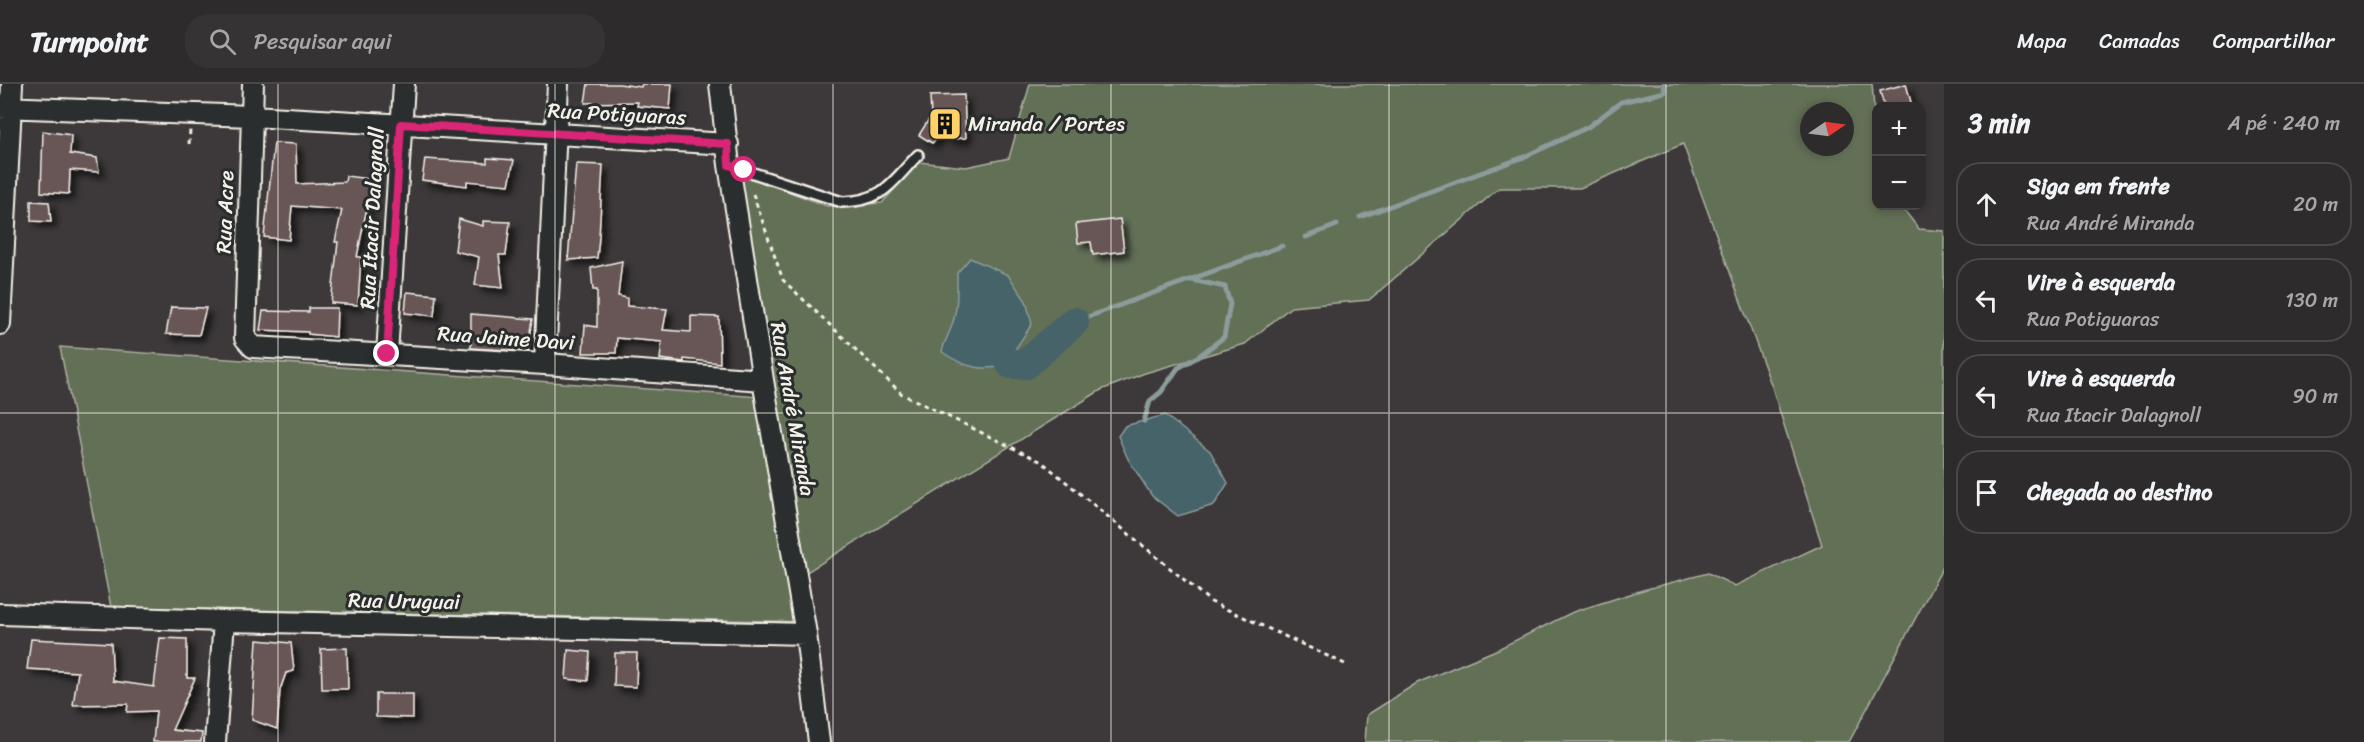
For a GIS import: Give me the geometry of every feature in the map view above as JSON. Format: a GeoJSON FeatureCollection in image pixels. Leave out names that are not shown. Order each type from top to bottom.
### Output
{"type":"FeatureCollection","features":[{"type":"Feature","properties":{"kind":"street"},"geometry":{"type":"LineString","coordinates":[[0,324],[5,107],[12,84]]}},
{"type":"Feature","properties":{"kind":"street","name":"Rua Acre"},"geometry":{"type":"LineString","coordinates":[[247,342],[253,84]]}},
{"type":"Feature","properties":{"kind":"street","name":"Rua Itacir Dalagnoll"},"geometry":{"type":"LineString","coordinates":[[387,354],[404,84]]}},
{"type":"Feature","properties":{"kind":"street"},"geometry":{"type":"LineString","coordinates":[[545,364],[558,84]]}},
{"type":"Feature","properties":{"kind":"street","name":"Rua André Miranda"},"geometry":{"type":"LineString","coordinates":[[720,84],[728,144],[737,167],[763,380],[806,634],[819,742]]}},
{"type":"Feature","properties":{"kind":"street","name":"Rua Potiguaras"},"geometry":{"type":"LineString","coordinates":[[5,107],[252,116],[728,144]]}},
{"type":"Feature","properties":{"kind":"street","name":"Rua Jaime Davi"},"geometry":{"type":"LineString","coordinates":[[247,342],[253,347],[545,364],[763,380]]}},
{"type":"Feature","properties":{"kind":"street","name":"Rua Uruguai"},"geometry":{"type":"LineString","coordinates":[[0,614],[806,634]]}},
{"type":"Feature","properties":{"kind":"street"},"geometry":{"type":"LineString","coordinates":[[216,742],[224,621]]}},
{"type":"Feature","properties":{"kind":"lane"},"geometry":{"type":"LineString","coordinates":[[737,167],[842,202],[860,201],[879,195],[918,155]]}},
{"type":"Feature","properties":{"kind":"path"},"geometry":{"type":"LineString","coordinates":[[737,167],[783,280],[902,394],[1042,462],[1211,602],[1347,665]]}},
{"type":"Feature","properties":{"kind":"green space"},"geometry":{"type":"Polygon","coordinates":[[[1030,84],[1872,84],[1872,210],[1904,210],[1919,229],[1944,231],[1944,565],[1849,742],[1365,742],[1367,715],[1417,683],[1496,650],[1573,612],[1708,573],[1735,586],[1822,545],[1772,387],[1683,144],[1580,188],[1499,188],[1369,300],[1291,307],[1245,344],[1145,373],[1101,390],[805,573],[813,622],[111,607],[60,347],[773,398],[737,172],[827,206],[882,203],[919,162],[966,167],[1009,158],[1030,84]]]}},
{"type":"Feature","properties":{"kind":"water"},"geometry":{"type":"Polygon","coordinates":[[[970,258],[1008,275],[1026,301],[1032,324],[1008,360],[1011,364],[991,368],[975,367],[959,362],[942,352],[955,313],[957,273],[970,258]]]}},
{"type":"Feature","properties":{"kind":"water"},"geometry":{"type":"Polygon","coordinates":[[[1165,415],[1210,451],[1228,483],[1214,505],[1178,516],[1152,496],[1128,459],[1118,436],[1125,426],[1165,415]]]}},
{"type":"Feature","properties":{"kind":"building"},"geometry":{"type":"Polygon","coordinates":[[[588,84],[641,87],[642,84],[672,84],[670,109],[637,106],[638,102],[585,103],[588,84]]]}},
{"type":"Feature","properties":{"kind":"building"},"geometry":{"type":"Polygon","coordinates":[[[1906,84],[1911,102],[1883,102],[1880,91],[1906,84]]]}},
{"type":"Feature","properties":{"kind":"building","name":"Miranda / Portes"},"geometry":{"type":"Polygon","coordinates":[[[964,95],[966,138],[948,139],[944,133],[932,143],[919,135],[931,116],[930,96],[964,95]]]}},
{"type":"Feature","properties":{"kind":"building"},"geometry":{"type":"Polygon","coordinates":[[[43,131],[71,135],[70,154],[97,158],[99,172],[70,170],[69,194],[41,192],[43,131]]]}},
{"type":"Feature","properties":{"kind":"building"},"geometry":{"type":"Polygon","coordinates":[[[274,143],[296,144],[297,184],[345,182],[346,176],[369,179],[369,197],[357,257],[361,257],[358,305],[331,303],[338,242],[335,242],[342,210],[292,206],[289,240],[264,237],[274,143]]]}},
{"type":"Feature","properties":{"kind":"building"},"geometry":{"type":"Polygon","coordinates":[[[487,158],[514,160],[509,185],[467,181],[467,186],[422,180],[425,159],[487,163],[487,158]]]}},
{"type":"Feature","properties":{"kind":"building"},"geometry":{"type":"Polygon","coordinates":[[[576,164],[603,165],[599,237],[597,258],[568,260],[576,164]]]}},
{"type":"Feature","properties":{"kind":"building"},"geometry":{"type":"Polygon","coordinates":[[[31,201],[49,202],[51,222],[31,221],[31,201]]]}},
{"type":"Feature","properties":{"kind":"building"},"geometry":{"type":"Polygon","coordinates":[[[459,219],[483,226],[483,221],[510,222],[506,255],[499,255],[503,288],[475,285],[479,257],[455,251],[459,219]]]}},
{"type":"Feature","properties":{"kind":"building"},"geometry":{"type":"Polygon","coordinates":[[[1120,219],[1124,251],[1093,255],[1091,242],[1078,243],[1076,224],[1120,219]]]}},
{"type":"Feature","properties":{"kind":"building"},"geometry":{"type":"Polygon","coordinates":[[[622,261],[618,296],[627,298],[627,306],[667,309],[663,330],[691,332],[691,316],[719,317],[720,363],[660,359],[662,342],[617,338],[616,353],[583,353],[585,325],[597,327],[597,290],[593,290],[591,268],[622,261]]]}},
{"type":"Feature","properties":{"kind":"building"},"geometry":{"type":"Polygon","coordinates":[[[407,292],[436,295],[434,316],[405,313],[407,292]]]}},
{"type":"Feature","properties":{"kind":"building"},"geometry":{"type":"Polygon","coordinates":[[[171,307],[206,308],[199,335],[166,334],[171,307]]]}},
{"type":"Feature","properties":{"kind":"building"},"geometry":{"type":"Polygon","coordinates":[[[309,308],[337,308],[336,337],[308,334],[308,332],[260,330],[263,311],[309,312],[309,308]]]}},
{"type":"Feature","properties":{"kind":"building"},"geometry":{"type":"Polygon","coordinates":[[[471,314],[533,319],[528,351],[471,348],[471,314]]]}},
{"type":"Feature","properties":{"kind":"building"},"geometry":{"type":"Polygon","coordinates":[[[160,638],[187,639],[187,678],[195,678],[172,730],[202,733],[201,742],[153,742],[156,711],[127,712],[128,704],[73,705],[78,672],[27,669],[31,639],[111,643],[113,681],[154,687],[160,638]]]}},
{"type":"Feature","properties":{"kind":"building"},"geometry":{"type":"Polygon","coordinates":[[[257,640],[291,643],[294,671],[286,673],[280,690],[277,729],[252,720],[257,640]]]}},
{"type":"Feature","properties":{"kind":"building"},"geometry":{"type":"Polygon","coordinates":[[[347,648],[348,689],[322,689],[321,649],[347,648]]]}},
{"type":"Feature","properties":{"kind":"building"},"geometry":{"type":"Polygon","coordinates":[[[568,650],[590,652],[588,681],[566,679],[568,650]]]}},
{"type":"Feature","properties":{"kind":"building"},"geometry":{"type":"Polygon","coordinates":[[[615,653],[637,653],[636,687],[614,686],[615,653]]]}},
{"type":"Feature","properties":{"kind":"building"},"geometry":{"type":"Polygon","coordinates":[[[376,694],[413,694],[413,718],[376,717],[376,694]]]}},
{"type":"Feature","properties":{"kind":"waterway"},"geometry":{"type":"LineString","coordinates":[[1360,217],[1524,157],[1588,127],[1621,102],[1665,92],[1664,84]]}},
{"type":"Feature","properties":{"kind":"waterway"},"geometry":{"type":"LineString","coordinates":[[1306,237],[1337,225]]}},
{"type":"Feature","properties":{"kind":"waterway"},"geometry":{"type":"LineString","coordinates":[[1074,322],[1282,246]]}},
{"type":"Feature","properties":{"kind":"waterway"},"geometry":{"type":"LineString","coordinates":[[1144,421],[1150,401],[1161,392],[1178,368],[1224,337],[1230,304],[1225,287],[1192,280]]}},
{"type":"Feature","properties":{"kind":"waterway"},"geometry":{"type":"LineString","coordinates":[[1011,364],[1026,364],[1074,322]]}},
{"type":"Feature","properties":{"kind":"place","name":"Miranda / Portes"},"geometry":{"type":"Point","coordinates":[945,124]}},
{"type":"Feature","properties":{"kind":"route"},"geometry":{"type":"LineString","coordinates":[[387,354],[401,124],[728,144],[729,165],[744,170]]}}]}
